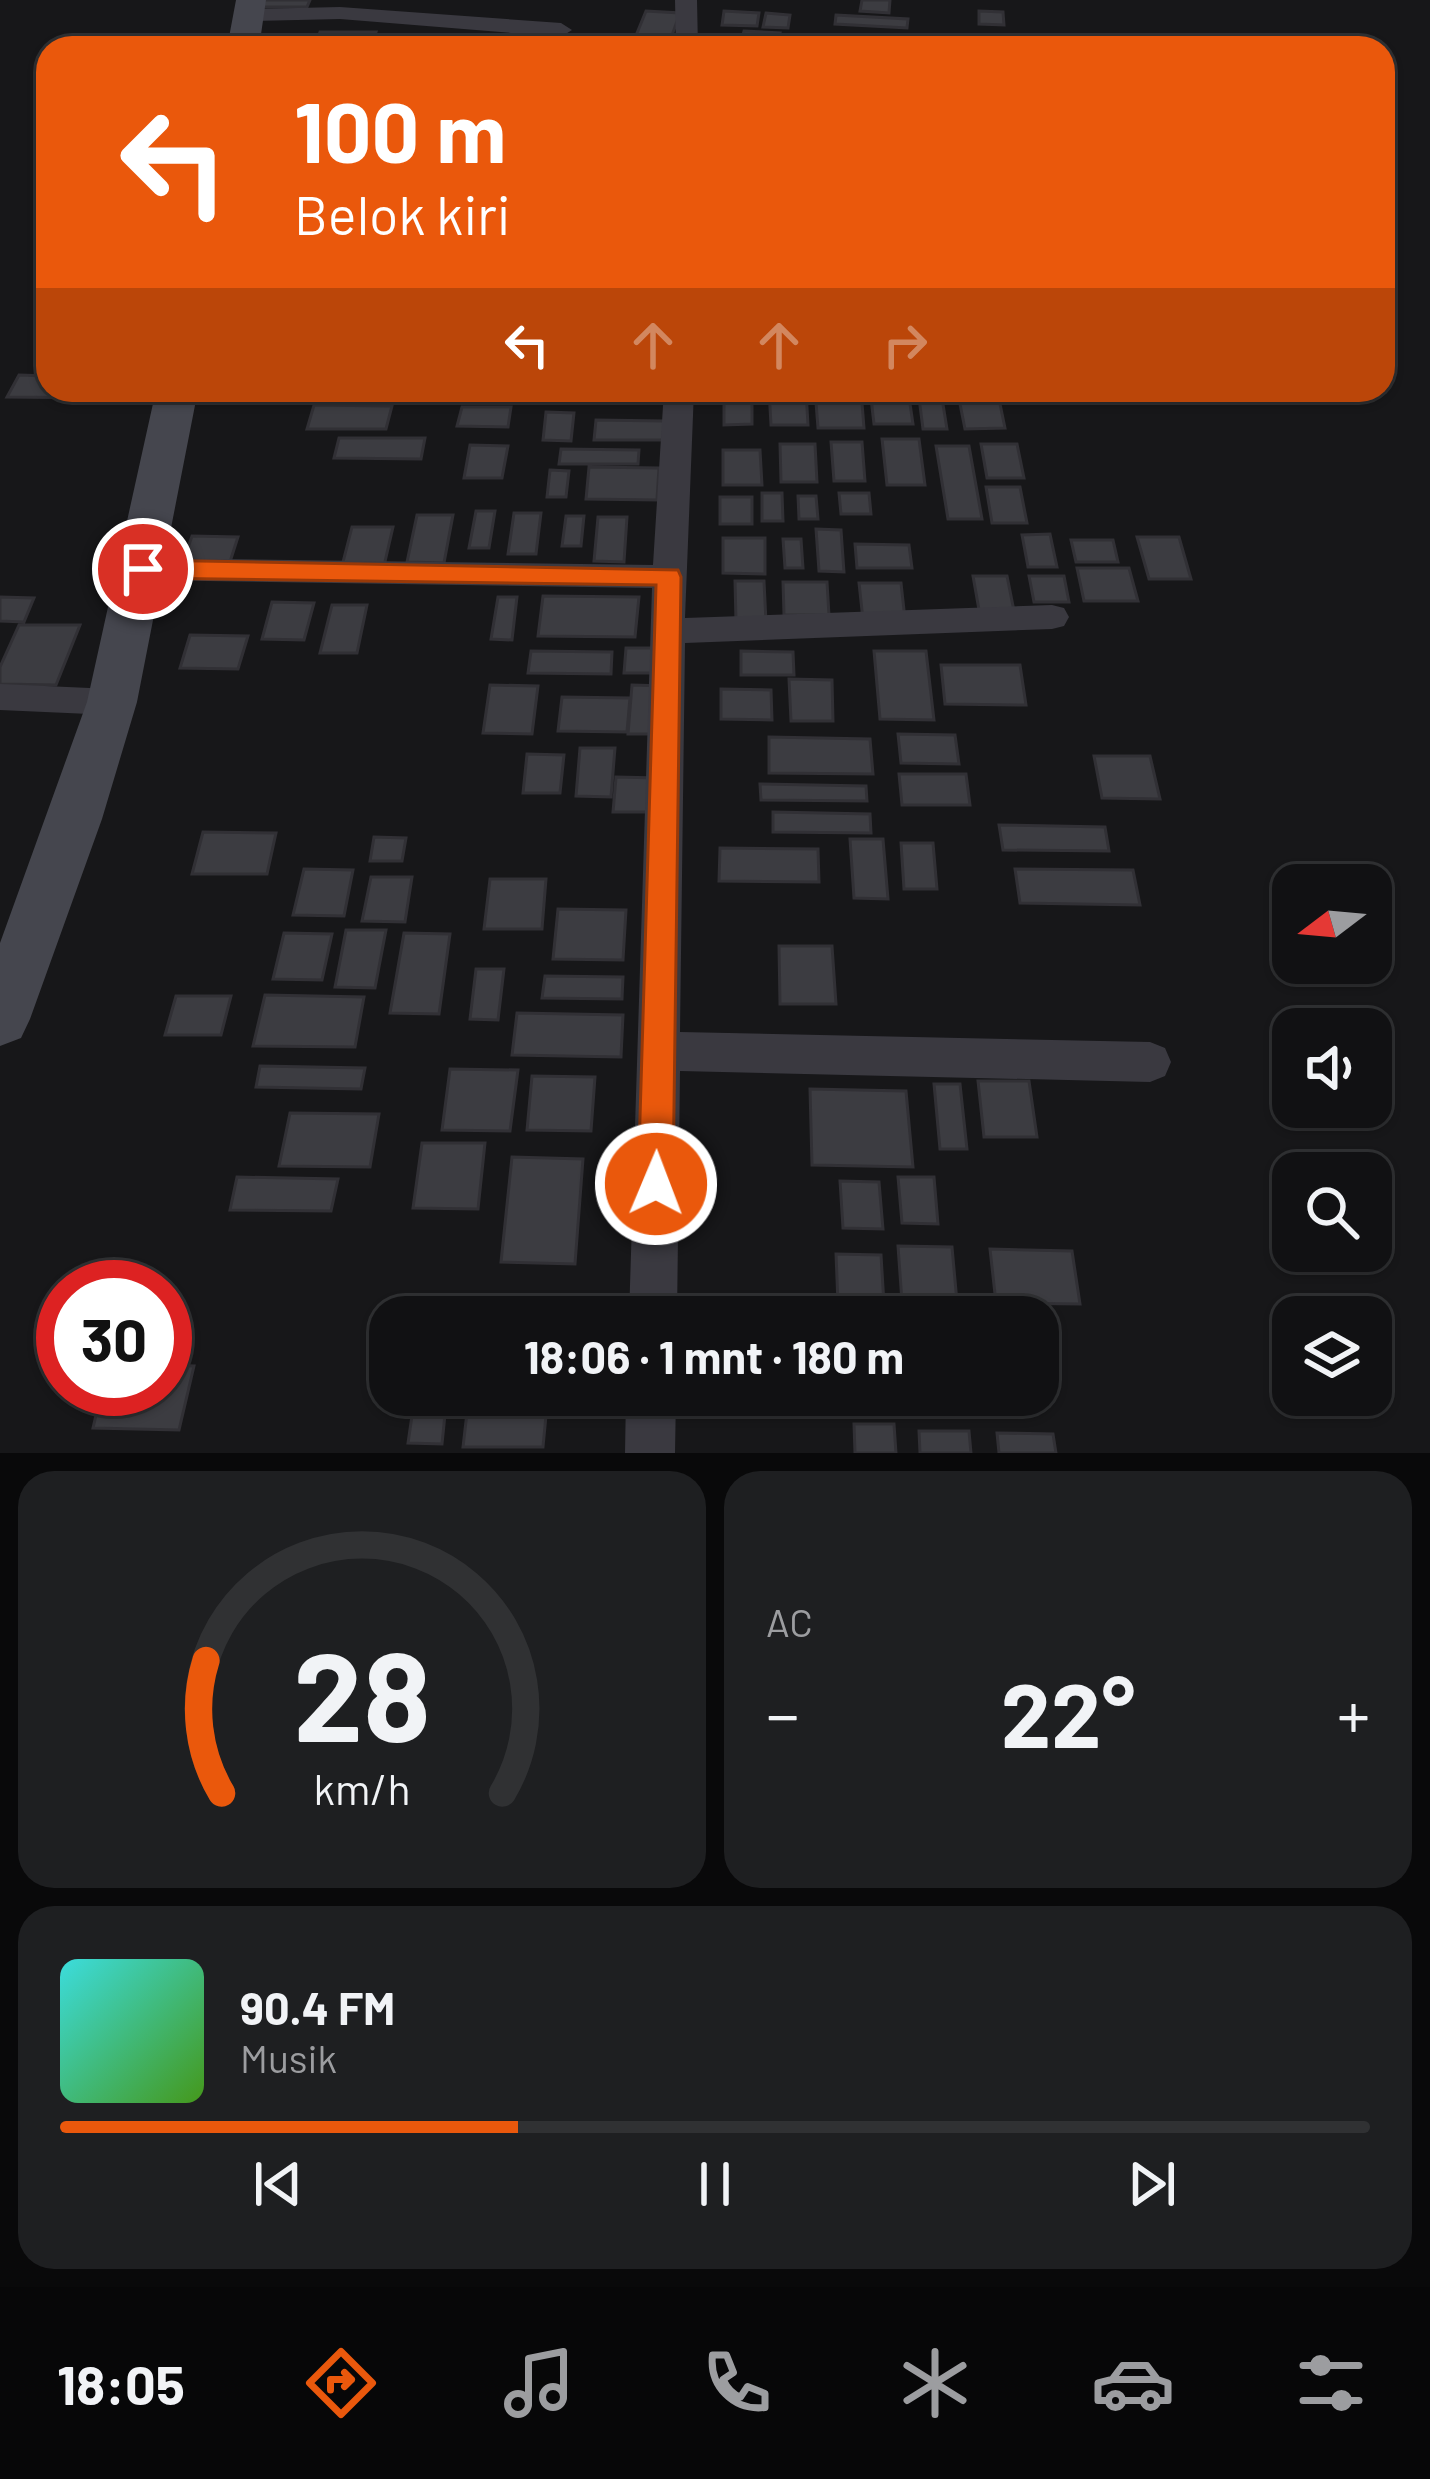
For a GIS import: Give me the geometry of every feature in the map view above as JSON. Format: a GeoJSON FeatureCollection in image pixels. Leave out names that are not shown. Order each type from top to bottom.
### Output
{"type":"FeatureCollection","features":[{"type":"Feature","properties":{"kind":"street"},"geometry":{"type":"LineString","coordinates":[[686,0],[687,36]]}},
{"type":"Feature","properties":{"kind":"street"},"geometry":{"type":"LineString","coordinates":[[250,7],[561,30]]}},
{"type":"Feature","properties":{"kind":"street"},"geometry":{"type":"LineString","coordinates":[[0,1019],[75,819],[112,702],[175,402]]}},
{"type":"Feature","properties":{"kind":"street"},"geometry":{"type":"LineString","coordinates":[[652,1296],[669,577],[678,402]]}},
{"type":"Feature","properties":{"kind":"street"},"geometry":{"type":"LineString","coordinates":[[143,569],[669,577]]}},
{"type":"Feature","properties":{"kind":"street"},"geometry":{"type":"LineString","coordinates":[[668,631],[1052,617]]}},
{"type":"Feature","properties":{"kind":"street"},"geometry":{"type":"LineString","coordinates":[[0,697],[112,702]]}},
{"type":"Feature","properties":{"kind":"street"},"geometry":{"type":"LineString","coordinates":[[658,1051],[1150,1062]]}},
{"type":"Feature","properties":{"kind":"street"},"geometry":{"type":"LineString","coordinates":[[650,1453],[651,1416]]}},
{"type":"Feature","properties":{"kind":"building"},"geometry":{"type":"Polygon","coordinates":[[[264,0],[310,0],[307,7],[260,7],[264,0]]]}},
{"type":"Feature","properties":{"kind":"building"},"geometry":{"type":"Polygon","coordinates":[[[862,0],[890,0],[889,13],[860,11],[862,0]]]}},
{"type":"Feature","properties":{"kind":"building"},"geometry":{"type":"Polygon","coordinates":[[[646,11],[680,13],[672,36],[636,36],[646,11]]]}},
{"type":"Feature","properties":{"kind":"building"},"geometry":{"type":"Polygon","coordinates":[[[724,11],[759,13],[757,26],[722,25],[724,11]]]}},
{"type":"Feature","properties":{"kind":"building"},"geometry":{"type":"Polygon","coordinates":[[[979,11],[1003,12],[1004,25],[979,24],[979,11]]]}},
{"type":"Feature","properties":{"kind":"building"},"geometry":{"type":"Polygon","coordinates":[[[766,13],[790,15],[788,28],[763,27],[766,13]]]}},
{"type":"Feature","properties":{"kind":"building"},"geometry":{"type":"Polygon","coordinates":[[[836,15],[908,19],[907,28],[835,24],[836,15]]]}},
{"type":"Feature","properties":{"kind":"building"},"geometry":{"type":"Polygon","coordinates":[[[744,31],[780,33],[779,36],[743,36],[744,31]]]}},
{"type":"Feature","properties":{"kind":"building"},"geometry":{"type":"Polygon","coordinates":[[[320,32],[376,32],[375,36],[319,36],[320,32]]]}},
{"type":"Feature","properties":{"kind":"building"},"geometry":{"type":"Polygon","coordinates":[[[19,375],[36,376],[36,397],[7,397],[19,375]]]}},
{"type":"Feature","properties":{"kind":"building"},"geometry":{"type":"Polygon","coordinates":[[[724,402],[752,402],[752,424],[724,425],[724,402]]]}},
{"type":"Feature","properties":{"kind":"building"},"geometry":{"type":"Polygon","coordinates":[[[770,402],[807,402],[808,425],[771,425],[770,402]]]}},
{"type":"Feature","properties":{"kind":"building"},"geometry":{"type":"Polygon","coordinates":[[[816,402],[862,402],[864,428],[818,428],[816,402]]]}},
{"type":"Feature","properties":{"kind":"building"},"geometry":{"type":"Polygon","coordinates":[[[871,402],[910,402],[913,424],[874,424],[871,402]]]}},
{"type":"Feature","properties":{"kind":"building"},"geometry":{"type":"Polygon","coordinates":[[[920,402],[943,402],[947,429],[923,429],[920,402]]]}},
{"type":"Feature","properties":{"kind":"building"},"geometry":{"type":"Polygon","coordinates":[[[960,402],[1000,402],[1005,428],[965,429],[960,402]]]}},
{"type":"Feature","properties":{"kind":"building"},"geometry":{"type":"Polygon","coordinates":[[[314,405],[392,406],[386,429],[307,429],[314,405]]]}},
{"type":"Feature","properties":{"kind":"building"},"geometry":{"type":"Polygon","coordinates":[[[462,407],[511,407],[508,427],[457,426],[462,407]]]}},
{"type":"Feature","properties":{"kind":"building"},"geometry":{"type":"Polygon","coordinates":[[[546,412],[574,413],[571,441],[543,440],[546,412]]]}},
{"type":"Feature","properties":{"kind":"building"},"geometry":{"type":"Polygon","coordinates":[[[596,420],[664,421],[663,440],[594,440],[596,420]]]}},
{"type":"Feature","properties":{"kind":"building"},"geometry":{"type":"Polygon","coordinates":[[[339,438],[425,438],[421,459],[334,458],[339,438]]]}},
{"type":"Feature","properties":{"kind":"building"},"geometry":{"type":"Polygon","coordinates":[[[882,439],[919,439],[925,485],[887,485],[882,439]]]}},
{"type":"Feature","properties":{"kind":"building"},"geometry":{"type":"Polygon","coordinates":[[[831,442],[862,442],[865,481],[834,481],[831,442]]]}},
{"type":"Feature","properties":{"kind":"building"},"geometry":{"type":"Polygon","coordinates":[[[780,444],[815,444],[817,482],[781,482],[780,444]]]}},
{"type":"Feature","properties":{"kind":"building"},"geometry":{"type":"Polygon","coordinates":[[[981,444],[1017,444],[1024,478],[987,478],[981,444]]]}},
{"type":"Feature","properties":{"kind":"building"},"geometry":{"type":"Polygon","coordinates":[[[470,445],[508,446],[502,478],[464,478],[470,445]]]}},
{"type":"Feature","properties":{"kind":"building"},"geometry":{"type":"Polygon","coordinates":[[[936,446],[969,446],[982,519],[948,519],[936,446]]]}},
{"type":"Feature","properties":{"kind":"building"},"geometry":{"type":"Polygon","coordinates":[[[561,449],[639,450],[638,464],[559,464],[561,449]]]}},
{"type":"Feature","properties":{"kind":"building"},"geometry":{"type":"Polygon","coordinates":[[[723,450],[760,450],[762,485],[723,485],[723,450]]]}},
{"type":"Feature","properties":{"kind":"building"},"geometry":{"type":"Polygon","coordinates":[[[589,467],[659,468],[657,500],[586,499],[589,467]]]}},
{"type":"Feature","properties":{"kind":"building"},"geometry":{"type":"Polygon","coordinates":[[[550,470],[569,471],[566,497],[547,497],[550,470]]]}},
{"type":"Feature","properties":{"kind":"building"},"geometry":{"type":"Polygon","coordinates":[[[986,487],[1020,487],[1027,523],[992,523],[986,487]]]}},
{"type":"Feature","properties":{"kind":"building"},"geometry":{"type":"Polygon","coordinates":[[[762,493],[782,493],[783,521],[762,521],[762,493]]]}},
{"type":"Feature","properties":{"kind":"building"},"geometry":{"type":"Polygon","coordinates":[[[839,493],[869,493],[871,514],[841,514],[839,493]]]}},
{"type":"Feature","properties":{"kind":"building"},"geometry":{"type":"Polygon","coordinates":[[[798,496],[816,496],[818,519],[799,519],[798,496]]]}},
{"type":"Feature","properties":{"kind":"building"},"geometry":{"type":"Polygon","coordinates":[[[720,497],[752,497],[752,524],[720,524],[720,497]]]}},
{"type":"Feature","properties":{"kind":"building"},"geometry":{"type":"Polygon","coordinates":[[[476,511],[495,511],[489,548],[469,548],[476,511]]]}},
{"type":"Feature","properties":{"kind":"building"},"geometry":{"type":"Polygon","coordinates":[[[514,513],[541,513],[536,554],[508,554],[514,513]]]}},
{"type":"Feature","properties":{"kind":"building"},"geometry":{"type":"Polygon","coordinates":[[[417,515],[453,515],[444,563],[407,562],[417,515]]]}},
{"type":"Feature","properties":{"kind":"building"},"geometry":{"type":"Polygon","coordinates":[[[566,516],[584,516],[581,546],[562,546],[566,516]]]}},
{"type":"Feature","properties":{"kind":"building"},"geometry":{"type":"Polygon","coordinates":[[[598,517],[627,517],[624,562],[594,561],[598,517]]]}},
{"type":"Feature","properties":{"kind":"building"},"geometry":{"type":"Polygon","coordinates":[[[352,527],[393,527],[384,566],[342,566],[352,527]]]}},
{"type":"Feature","properties":{"kind":"building"},"geometry":{"type":"Polygon","coordinates":[[[816,529],[841,530],[844,572],[819,571],[816,529]]]}},
{"type":"Feature","properties":{"kind":"building"},"geometry":{"type":"Polygon","coordinates":[[[1050,534],[1057,567],[1028,567],[1022,535],[1050,534]]]}},
{"type":"Feature","properties":{"kind":"building"},"geometry":{"type":"Polygon","coordinates":[[[192,536],[238,537],[229,565],[182,565],[192,536]]]}},
{"type":"Feature","properties":{"kind":"building"},"geometry":{"type":"Polygon","coordinates":[[[1137,537],[1179,537],[1191,579],[1149,579],[1137,537]]]}},
{"type":"Feature","properties":{"kind":"building"},"geometry":{"type":"Polygon","coordinates":[[[723,538],[765,538],[765,574],[723,573],[723,538]]]}},
{"type":"Feature","properties":{"kind":"building"},"geometry":{"type":"Polygon","coordinates":[[[783,539],[801,539],[803,568],[785,568],[783,539]]]}},
{"type":"Feature","properties":{"kind":"building"},"geometry":{"type":"Polygon","coordinates":[[[1071,540],[1113,540],[1118,562],[1076,562],[1071,540]]]}},
{"type":"Feature","properties":{"kind":"building"},"geometry":{"type":"Polygon","coordinates":[[[855,544],[909,545],[912,568],[857,568],[855,544]]]}},
{"type":"Feature","properties":{"kind":"building"},"geometry":{"type":"Polygon","coordinates":[[[1077,568],[1129,568],[1138,601],[1084,601],[1077,568]]]}},
{"type":"Feature","properties":{"kind":"building"},"geometry":{"type":"Polygon","coordinates":[[[973,576],[1007,576],[1014,611],[979,610],[973,576]]]}},
{"type":"Feature","properties":{"kind":"building"},"geometry":{"type":"Polygon","coordinates":[[[1029,576],[1064,576],[1069,602],[1034,602],[1029,576]]]}},
{"type":"Feature","properties":{"kind":"building"},"geometry":{"type":"Polygon","coordinates":[[[735,581],[764,581],[766,622],[736,622],[735,581]]]}},
{"type":"Feature","properties":{"kind":"building"},"geometry":{"type":"Polygon","coordinates":[[[783,582],[827,582],[829,615],[784,615],[783,582]]]}},
{"type":"Feature","properties":{"kind":"building"},"geometry":{"type":"Polygon","coordinates":[[[859,583],[901,583],[905,619],[863,620],[859,583]]]}},
{"type":"Feature","properties":{"kind":"building"},"geometry":{"type":"Polygon","coordinates":[[[543,596],[639,597],[635,637],[538,636],[543,596]]]}},
{"type":"Feature","properties":{"kind":"building"},"geometry":{"type":"Polygon","coordinates":[[[0,597],[34,598],[24,622],[0,621],[0,597]]]}},
{"type":"Feature","properties":{"kind":"building"},"geometry":{"type":"Polygon","coordinates":[[[498,597],[517,597],[512,640],[491,639],[498,597]]]}},
{"type":"Feature","properties":{"kind":"building"},"geometry":{"type":"Polygon","coordinates":[[[272,602],[314,603],[304,640],[262,639],[272,602]]]}},
{"type":"Feature","properties":{"kind":"building"},"geometry":{"type":"Polygon","coordinates":[[[332,605],[367,605],[357,653],[320,653],[332,605]]]}},
{"type":"Feature","properties":{"kind":"building"},"geometry":{"type":"Polygon","coordinates":[[[19,625],[80,625],[56,685],[0,684],[0,667],[19,625]]]}},
{"type":"Feature","properties":{"kind":"building"},"geometry":{"type":"Polygon","coordinates":[[[190,635],[248,636],[238,669],[180,668],[190,635]]]}},
{"type":"Feature","properties":{"kind":"building"},"geometry":{"type":"Polygon","coordinates":[[[626,648],[660,648],[659,673],[624,673],[626,648]]]}},
{"type":"Feature","properties":{"kind":"building"},"geometry":{"type":"Polygon","coordinates":[[[531,651],[612,652],[611,674],[528,673],[531,651]]]}},
{"type":"Feature","properties":{"kind":"building"},"geometry":{"type":"Polygon","coordinates":[[[741,651],[793,652],[794,675],[741,675],[741,651]]]}},
{"type":"Feature","properties":{"kind":"building"},"geometry":{"type":"Polygon","coordinates":[[[874,651],[926,651],[934,720],[880,719],[874,651]]]}},
{"type":"Feature","properties":{"kind":"building"},"geometry":{"type":"Polygon","coordinates":[[[941,665],[1020,665],[1026,705],[945,704],[941,665]]]}},
{"type":"Feature","properties":{"kind":"building"},"geometry":{"type":"Polygon","coordinates":[[[789,679],[832,680],[833,721],[791,721],[789,679]]]}},
{"type":"Feature","properties":{"kind":"building"},"geometry":{"type":"Polygon","coordinates":[[[490,685],[538,686],[532,734],[483,733],[490,685]]]}},
{"type":"Feature","properties":{"kind":"building"},"geometry":{"type":"Polygon","coordinates":[[[632,685],[665,686],[663,734],[628,734],[632,685]]]}},
{"type":"Feature","properties":{"kind":"building"},"geometry":{"type":"Polygon","coordinates":[[[721,689],[771,690],[772,720],[721,719],[721,689]]]}},
{"type":"Feature","properties":{"kind":"building"},"geometry":{"type":"Polygon","coordinates":[[[562,697],[630,698],[627,732],[558,731],[562,697]]]}},
{"type":"Feature","properties":{"kind":"building"},"geometry":{"type":"Polygon","coordinates":[[[898,734],[955,735],[959,764],[901,763],[898,734]]]}},
{"type":"Feature","properties":{"kind":"building"},"geometry":{"type":"Polygon","coordinates":[[[769,737],[870,739],[873,774],[769,773],[769,737]]]}},
{"type":"Feature","properties":{"kind":"building"},"geometry":{"type":"Polygon","coordinates":[[[580,748],[615,748],[611,797],[576,796],[580,748]]]}},
{"type":"Feature","properties":{"kind":"building"},"geometry":{"type":"Polygon","coordinates":[[[527,754],[564,755],[560,793],[523,793],[527,754]]]}},
{"type":"Feature","properties":{"kind":"building"},"geometry":{"type":"Polygon","coordinates":[[[1094,756],[1150,756],[1160,799],[1102,798],[1094,756]]]}},
{"type":"Feature","properties":{"kind":"building"},"geometry":{"type":"Polygon","coordinates":[[[899,774],[966,774],[970,805],[902,805],[899,774]]]}},
{"type":"Feature","properties":{"kind":"building"},"geometry":{"type":"Polygon","coordinates":[[[616,777],[658,778],[656,812],[613,812],[616,777]]]}},
{"type":"Feature","properties":{"kind":"building"},"geometry":{"type":"Polygon","coordinates":[[[760,784],[866,786],[867,801],[761,800],[760,784]]]}},
{"type":"Feature","properties":{"kind":"building"},"geometry":{"type":"Polygon","coordinates":[[[773,812],[870,814],[871,833],[773,832],[773,812]]]}},
{"type":"Feature","properties":{"kind":"building"},"geometry":{"type":"Polygon","coordinates":[[[999,825],[1105,827],[1109,851],[1003,850],[999,825]]]}},
{"type":"Feature","properties":{"kind":"building"},"geometry":{"type":"Polygon","coordinates":[[[203,832],[276,833],[267,874],[192,874],[203,832]]]}},
{"type":"Feature","properties":{"kind":"building"},"geometry":{"type":"Polygon","coordinates":[[[374,837],[406,838],[402,861],[370,861],[374,837]]]}},
{"type":"Feature","properties":{"kind":"building"},"geometry":{"type":"Polygon","coordinates":[[[850,839],[883,839],[888,899],[854,898],[850,839]]]}},
{"type":"Feature","properties":{"kind":"building"},"geometry":{"type":"Polygon","coordinates":[[[901,843],[933,843],[937,889],[904,889],[901,843]]]}},
{"type":"Feature","properties":{"kind":"building"},"geometry":{"type":"Polygon","coordinates":[[[720,848],[818,849],[819,882],[719,881],[720,848]]]}},
{"type":"Feature","properties":{"kind":"building"},"geometry":{"type":"Polygon","coordinates":[[[304,869],[353,870],[344,916],[293,915],[304,869]]]}},
{"type":"Feature","properties":{"kind":"building"},"geometry":{"type":"Polygon","coordinates":[[[1015,869],[1133,870],[1140,905],[1020,903],[1015,869]]]}},
{"type":"Feature","properties":{"kind":"building"},"geometry":{"type":"Polygon","coordinates":[[[371,877],[412,877],[405,922],[362,921],[371,877]]]}},
{"type":"Feature","properties":{"kind":"building"},"geometry":{"type":"Polygon","coordinates":[[[490,879],[546,879],[542,929],[484,929],[490,879]]]}},
{"type":"Feature","properties":{"kind":"building"},"geometry":{"type":"Polygon","coordinates":[[[558,909],[626,910],[623,960],[553,959],[558,909]]]}},
{"type":"Feature","properties":{"kind":"building"},"geometry":{"type":"Polygon","coordinates":[[[346,930],[386,930],[375,988],[335,987],[346,930]]]}},
{"type":"Feature","properties":{"kind":"building"},"geometry":{"type":"Polygon","coordinates":[[[284,933],[332,934],[322,980],[273,979],[284,933]]]}},
{"type":"Feature","properties":{"kind":"building"},"geometry":{"type":"Polygon","coordinates":[[[404,933],[450,934],[439,1014],[390,1013],[404,933]]]}},
{"type":"Feature","properties":{"kind":"building"},"geometry":{"type":"Polygon","coordinates":[[[779,946],[832,946],[836,1004],[780,1004],[779,946]]]}},
{"type":"Feature","properties":{"kind":"building"},"geometry":{"type":"Polygon","coordinates":[[[476,969],[504,969],[498,1020],[470,1019],[476,969]]]}},
{"type":"Feature","properties":{"kind":"building"},"geometry":{"type":"Polygon","coordinates":[[[545,976],[623,977],[622,999],[542,998],[545,976]]]}},
{"type":"Feature","properties":{"kind":"building"},"geometry":{"type":"Polygon","coordinates":[[[265,995],[364,997],[355,1047],[253,1046],[265,995]]]}},
{"type":"Feature","properties":{"kind":"building"},"geometry":{"type":"Polygon","coordinates":[[[176,996],[231,996],[221,1035],[165,1035],[176,996]]]}},
{"type":"Feature","properties":{"kind":"building"},"geometry":{"type":"Polygon","coordinates":[[[517,1013],[623,1015],[621,1057],[512,1055],[517,1013]]]}},
{"type":"Feature","properties":{"kind":"building"},"geometry":{"type":"Polygon","coordinates":[[[260,1066],[365,1068],[361,1089],[256,1087],[260,1066]]]}},
{"type":"Feature","properties":{"kind":"building"},"geometry":{"type":"Polygon","coordinates":[[[450,1069],[518,1070],[510,1131],[442,1130],[450,1069]]]}},
{"type":"Feature","properties":{"kind":"building"},"geometry":{"type":"Polygon","coordinates":[[[532,1076],[595,1077],[591,1131],[527,1130],[532,1076]]]}},
{"type":"Feature","properties":{"kind":"building"},"geometry":{"type":"Polygon","coordinates":[[[978,1081],[1029,1081],[1037,1137],[984,1137],[978,1081]]]}},
{"type":"Feature","properties":{"kind":"building"},"geometry":{"type":"Polygon","coordinates":[[[934,1084],[960,1084],[967,1149],[940,1149],[934,1084]]]}},
{"type":"Feature","properties":{"kind":"building"},"geometry":{"type":"Polygon","coordinates":[[[810,1089],[906,1091],[913,1167],[812,1165],[810,1089]]]}},
{"type":"Feature","properties":{"kind":"building"},"geometry":{"type":"Polygon","coordinates":[[[290,1113],[379,1114],[370,1167],[279,1166],[290,1113]]]}},
{"type":"Feature","properties":{"kind":"building"},"geometry":{"type":"Polygon","coordinates":[[[422,1143],[485,1143],[478,1209],[413,1208],[422,1143]]]}},
{"type":"Feature","properties":{"kind":"building"},"geometry":{"type":"Polygon","coordinates":[[[512,1157],[583,1159],[575,1264],[501,1262],[512,1157]]]}},
{"type":"Feature","properties":{"kind":"building"},"geometry":{"type":"Polygon","coordinates":[[[237,1177],[338,1179],[331,1211],[230,1210],[237,1177]]]}},
{"type":"Feature","properties":{"kind":"building"},"geometry":{"type":"Polygon","coordinates":[[[898,1177],[934,1177],[938,1224],[902,1223],[898,1177]]]}},
{"type":"Feature","properties":{"kind":"building"},"geometry":{"type":"Polygon","coordinates":[[[840,1181],[879,1182],[883,1229],[843,1228],[840,1181]]]}},
{"type":"Feature","properties":{"kind":"building"},"geometry":{"type":"Polygon","coordinates":[[[898,1246],[952,1247],[956,1296],[902,1296],[898,1246]]]}},
{"type":"Feature","properties":{"kind":"building"},"geometry":{"type":"Polygon","coordinates":[[[990,1249],[1072,1251],[1080,1304],[1059,1304],[1059,1296],[995,1296],[990,1249]]]}},
{"type":"Feature","properties":{"kind":"building"},"geometry":{"type":"Polygon","coordinates":[[[836,1254],[881,1255],[884,1296],[838,1296],[836,1254]]]}},
{"type":"Feature","properties":{"kind":"building"},"geometry":{"type":"Polygon","coordinates":[[[96,1416],[182,1416],[179,1430],[93,1428],[96,1416]]]}},
{"type":"Feature","properties":{"kind":"building"},"geometry":{"type":"Polygon","coordinates":[[[412,1416],[445,1416],[442,1444],[408,1443],[412,1416]]]}},
{"type":"Feature","properties":{"kind":"building"},"geometry":{"type":"Polygon","coordinates":[[[467,1416],[546,1416],[543,1447],[463,1447],[467,1416]]]}},
{"type":"Feature","properties":{"kind":"building"},"geometry":{"type":"Polygon","coordinates":[[[854,1424],[894,1424],[896,1453],[855,1453],[854,1424]]]}},
{"type":"Feature","properties":{"kind":"building"},"geometry":{"type":"Polygon","coordinates":[[[919,1431],[969,1431],[971,1453],[920,1453],[919,1431]]]}},
{"type":"Feature","properties":{"kind":"building"},"geometry":{"type":"Polygon","coordinates":[[[997,1433],[1053,1434],[1056,1453],[999,1453],[997,1433]]]}},
{"type":"Feature","properties":{"kind":"route"},"geometry":{"type":"LineString","coordinates":[[143,569],[669,577],[656,1184]]}}]}
